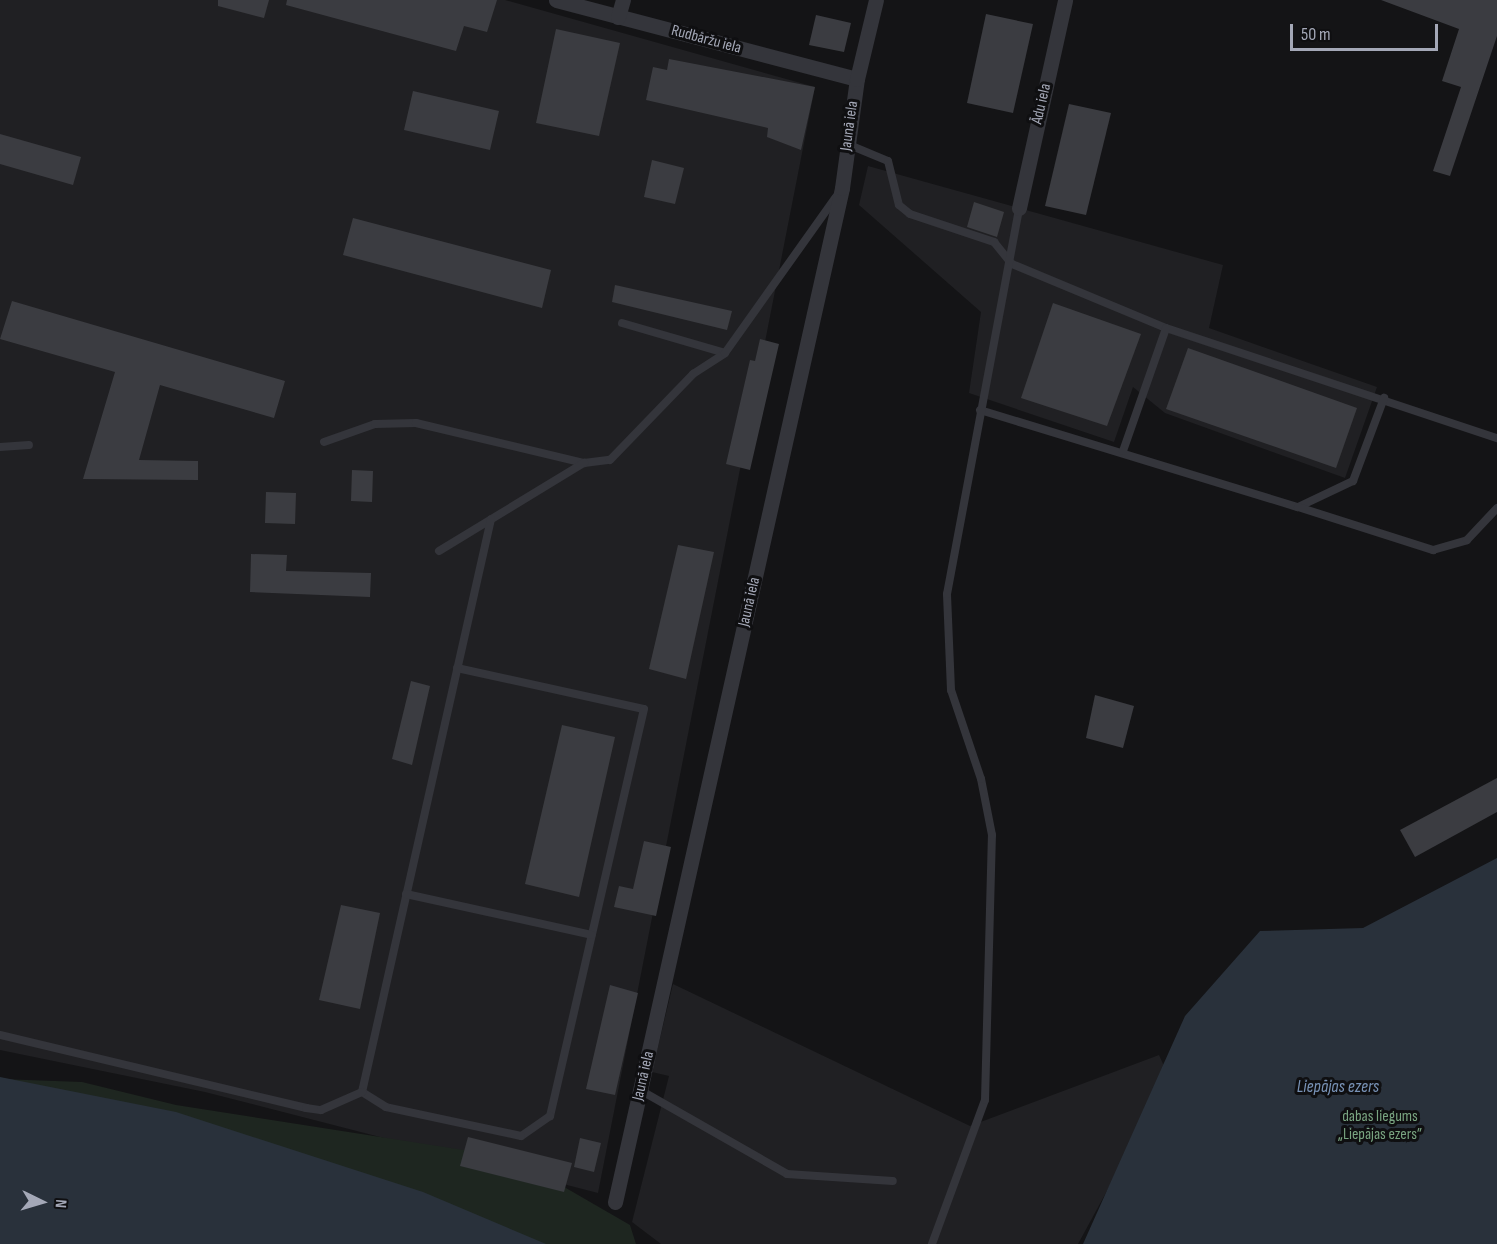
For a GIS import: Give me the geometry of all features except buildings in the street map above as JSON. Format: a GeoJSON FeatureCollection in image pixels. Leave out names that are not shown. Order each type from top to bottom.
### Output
{"type":"FeatureCollection","features":[{"type":"Feature","properties":{"kind":"street","name":"Rudbāržu iela"},"geometry":{"type":"LineString","coordinates":[[556,0],[857,79]]}},
{"type":"Feature","properties":{"kind":"street"},"geometry":{"type":"LineString","coordinates":[[618,17],[623,0]]}},
{"type":"Feature","properties":{"kind":"street","name":"Jaunā iela"},"geometry":{"type":"LineString","coordinates":[[615,1202],[842,188],[857,79],[876,0]]}},
{"type":"Feature","properties":{"kind":"street","name":"Ādu iela"},"geometry":{"type":"LineString","coordinates":[[1018,207],[1065,0]]}},
{"type":"Feature","properties":{"kind":"lane"},"geometry":{"type":"LineString","coordinates":[[847,144],[888,161],[895,196],[910,214],[994,242],[1012,264],[1166,328],[1384,398],[1497,438]]}},
{"type":"Feature","properties":{"kind":"lane"},"geometry":{"type":"LineString","coordinates":[[324,442],[375,424],[416,423],[584,462],[610,460],[693,374],[725,353],[842,188]]}},
{"type":"Feature","properties":{"kind":"lane"},"geometry":{"type":"LineString","coordinates":[[932,1244],[979,1123],[990,1028],[992,835],[981,779],[951,690],[947,638],[947,594],[980,410],[1012,264],[1018,207]]}},
{"type":"Feature","properties":{"kind":"lane"},"geometry":{"type":"LineString","coordinates":[[622,323],[725,353]]}},
{"type":"Feature","properties":{"kind":"lane"},"geometry":{"type":"LineString","coordinates":[[1123,451],[1166,328]]}},
{"type":"Feature","properties":{"kind":"lane"},"geometry":{"type":"LineString","coordinates":[[1298,507],[1353,481],[1384,398]]}},
{"type":"Feature","properties":{"kind":"lane"},"geometry":{"type":"LineString","coordinates":[[980,410],[1123,451],[1433,550],[1467,540],[1497,508]]}},
{"type":"Feature","properties":{"kind":"lane"},"geometry":{"type":"LineString","coordinates":[[0,447],[29,445]]}},
{"type":"Feature","properties":{"kind":"lane"},"geometry":{"type":"LineString","coordinates":[[439,551],[584,462]]}},
{"type":"Feature","properties":{"kind":"lane"},"geometry":{"type":"LineString","coordinates":[[362,1092],[491,519]]}},
{"type":"Feature","properties":{"kind":"lane"},"geometry":{"type":"LineString","coordinates":[[362,1092],[387,1107],[521,1136],[550,1116],[644,709],[457,668]]}},
{"type":"Feature","properties":{"kind":"lane"},"geometry":{"type":"LineString","coordinates":[[406,894],[592,935]]}},
{"type":"Feature","properties":{"kind":"lane"},"geometry":{"type":"LineString","coordinates":[[0,1035],[306,1108],[321,1110],[362,1092]]}},
{"type":"Feature","properties":{"kind":"lane"},"geometry":{"type":"LineString","coordinates":[[640,1090],[787,1174],[893,1181]]}},
{"type":"Feature","properties":{"kind":"shaded area"},"geometry":{"type":"Polygon","coordinates":[[[0,0],[505,0],[815,87],[598,1193],[205,1092],[0,1050],[0,0]]]}},
{"type":"Feature","properties":{"kind":"shaded area"},"geometry":{"type":"Polygon","coordinates":[[[868,166],[1223,265],[1209,328],[1377,387],[1345,478],[1165,413],[1133,387],[1114,442],[969,393],[981,312],[859,205],[868,166]]]}},
{"type":"Feature","properties":{"kind":"shaded area"},"geometry":{"type":"Polygon","coordinates":[[[673,984],[970,1126],[1159,1055],[1169,1077],[1078,1244],[661,1244],[632,1222],[669,1076],[652,1072],[673,984]]]}},
{"type":"Feature","properties":{"kind":"shaded area"},"geometry":{"type":"Polygon","coordinates":[[[0,1079],[82,1082],[176,1105],[514,1158],[630,1225],[636,1244],[0,1244],[0,1079]]]}},
{"type":"Feature","properties":{"kind":"water","name":"Liepājas ezers"},"geometry":{"type":"Polygon","coordinates":[[[1497,858],[1497,1244],[1083,1244],[1185,1016],[1260,931],[1363,928],[1497,858]]]}},
{"type":"Feature","properties":{"kind":"water"},"geometry":{"type":"Polygon","coordinates":[[[0,1077],[176,1112],[423,1192],[546,1244],[0,1244],[0,1077]]]}},
{"type":"Feature","properties":{"kind":"park label","name":"dabas liegums „Liepājas ezers”"},"geometry":{"type":"Point","coordinates":[1380,1126]}}]}
